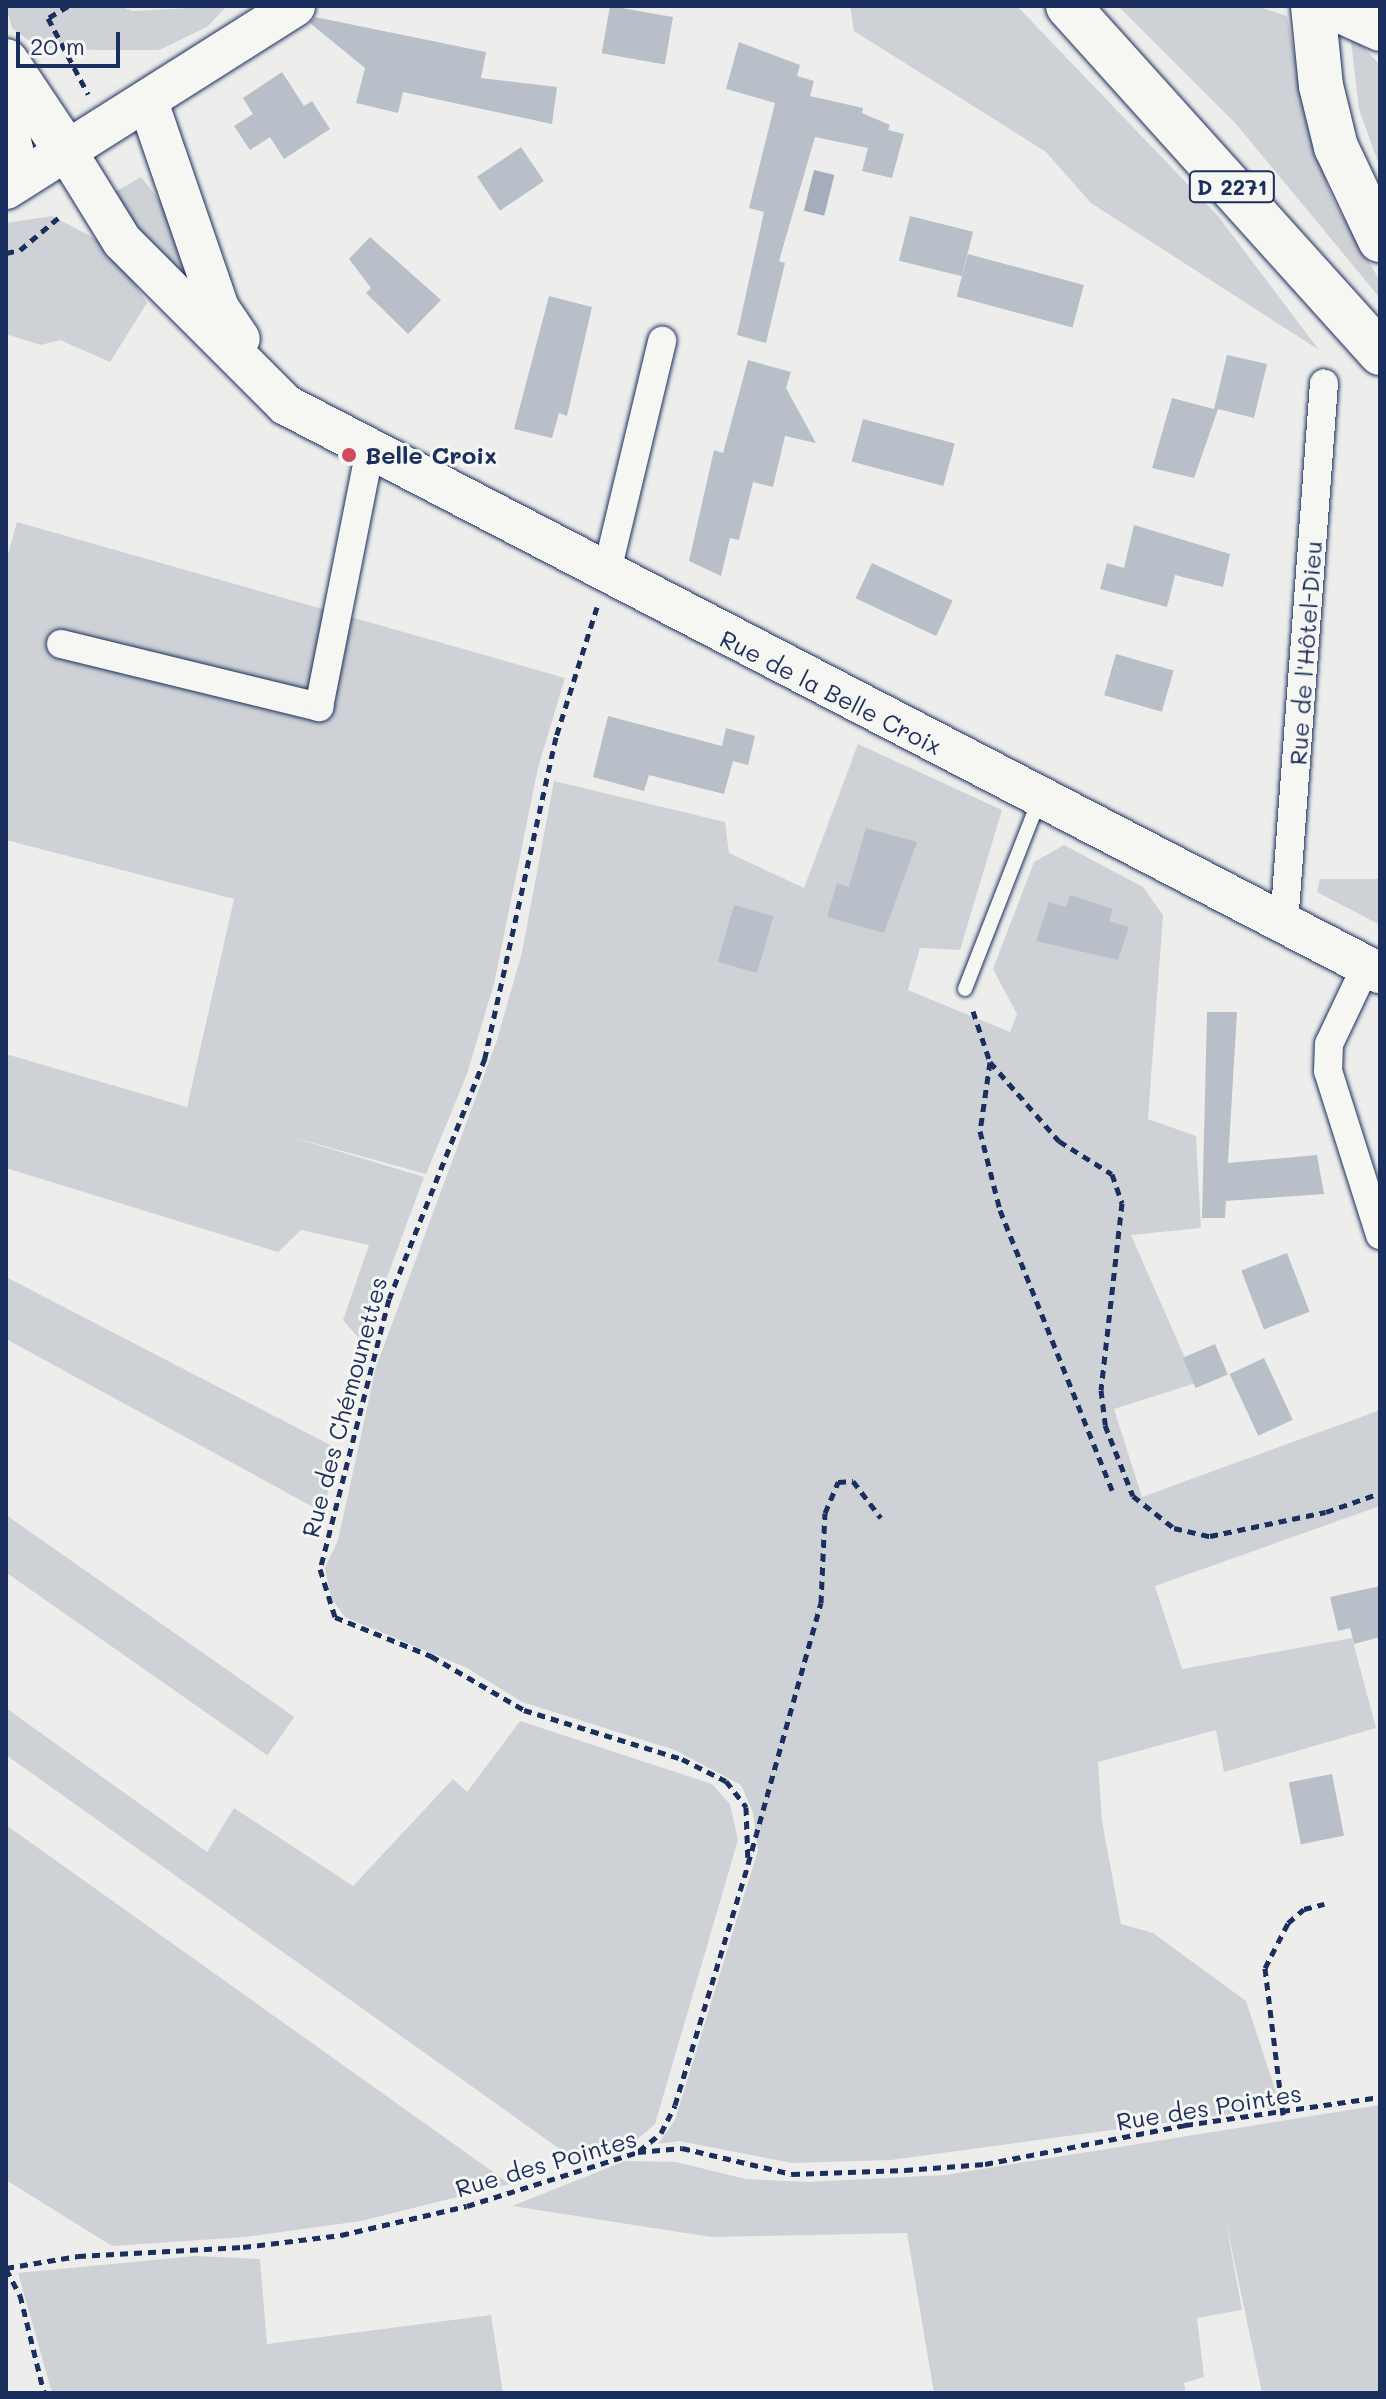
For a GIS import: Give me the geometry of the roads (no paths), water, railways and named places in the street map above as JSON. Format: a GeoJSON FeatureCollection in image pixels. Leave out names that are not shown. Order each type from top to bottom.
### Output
{"type":"FeatureCollection","features":[{"type":"Feature","properties":{"kind":"main road"},"geometry":{"type":"LineString","coordinates":[[11,186],[295,6]]}},
{"type":"Feature","properties":{"kind":"main road"},"geometry":{"type":"LineString","coordinates":[[1313,6],[1321,86],[1336,147],[1380,240]]}},
{"type":"Feature","properties":{"kind":"main road"},"geometry":{"type":"LineString","coordinates":[[1325,6],[1380,31]]}},
{"type":"Feature","properties":{"kind":"main road","name":"D 2271"},"geometry":{"type":"LineString","coordinates":[[1076,14],[1380,353]]}},
{"type":"Feature","properties":{"kind":"main road"},"geometry":{"type":"LineString","coordinates":[[6,61],[67,152]]}},
{"type":"Feature","properties":{"kind":"main road","name":"Rue de la Belle Croix"},"geometry":{"type":"LineString","coordinates":[[148,102],[219,308],[286,405]]}},
{"type":"Feature","properties":{"kind":"main road","name":"Rue de la Belle Croix"},"geometry":{"type":"LineString","coordinates":[[67,152],[122,241],[286,405],[606,575],[1373,970]]}},
{"type":"Feature","properties":{"kind":"street"},"geometry":{"type":"LineString","coordinates":[[6,91],[19,149],[11,186]]}},
{"type":"Feature","properties":{"kind":"street"},"geometry":{"type":"LineString","coordinates":[[606,575],[662,341]]}},
{"type":"Feature","properties":{"kind":"street","name":"Rue de l'Hôtel-Dieu"},"geometry":{"type":"LineString","coordinates":[[1284,924],[1324,383]]}},
{"type":"Feature","properties":{"kind":"street"},"geometry":{"type":"LineString","coordinates":[[61,644],[319,707],[370,450]]}},
{"type":"Feature","properties":{"kind":"street"},"geometry":{"type":"LineString","coordinates":[[1373,970],[1329,1044],[1328,1071],[1380,1235]]}},
{"type":"Feature","properties":{"kind":"lane"},"geometry":{"type":"LineString","coordinates":[[965,989],[1039,800]]}},
{"type":"Feature","properties":{"kind":"water"},"geometry":{"type":"Polygon","coordinates":[[[814,170],[834,175],[824,216],[804,211],[814,170]]]}},
{"type":"Feature","properties":{"kind":"place","name":"Belle Croix"},"geometry":{"type":"Point","coordinates":[349,455]}}]}
